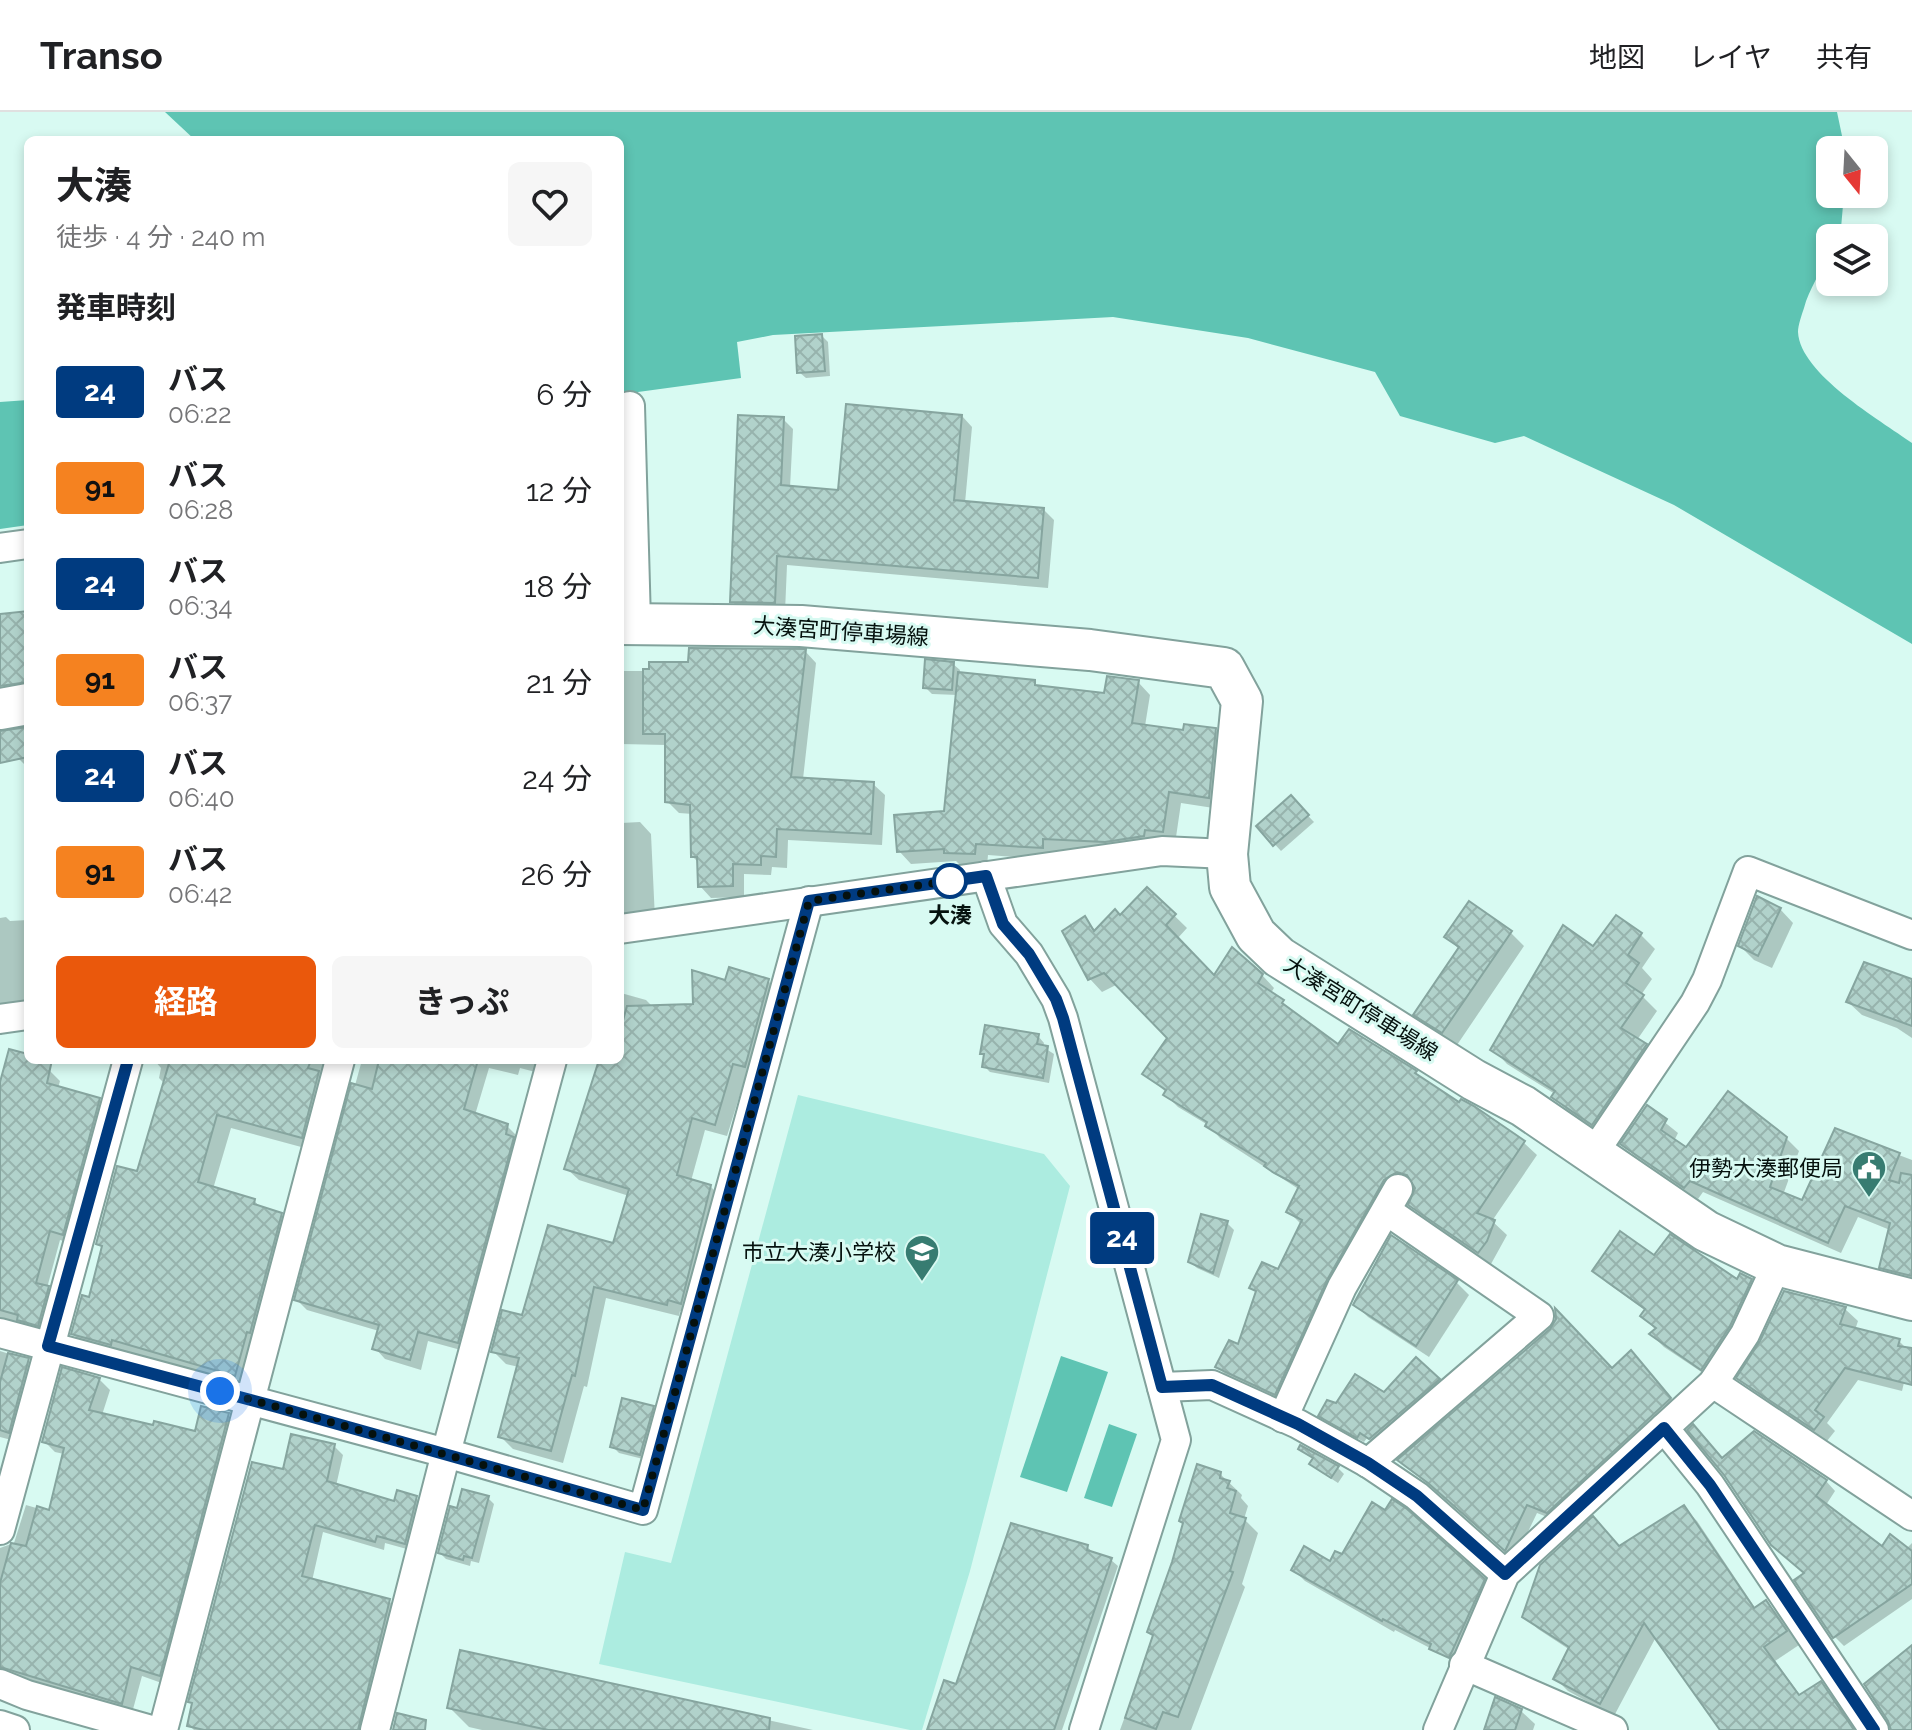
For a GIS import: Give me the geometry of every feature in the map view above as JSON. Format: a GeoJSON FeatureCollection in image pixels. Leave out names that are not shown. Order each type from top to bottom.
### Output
{"type":"FeatureCollection","features":[{"type":"Feature","properties":{"kind":"main road","name":"大湊宮町停車場線"},"geometry":{"type":"LineString","coordinates":[[628,623],[801,626],[1076,649],[1224,668],[1242,701],[1227,854],[1230,887],[1256,935],[1279,957],[1474,1080],[1523,1106],[1706,1231],[1777,1265],[1912,1300]]}},
{"type":"Feature","properties":{"kind":"main road"},"geometry":{"type":"LineString","coordinates":[[0,709],[24,705]]}},
{"type":"Feature","properties":{"kind":"street"},"geometry":{"type":"LineString","coordinates":[[624,408],[630,406],[628,623]]}},
{"type":"Feature","properties":{"kind":"street"},"geometry":{"type":"LineString","coordinates":[[0,548],[24,545]]}},
{"type":"Feature","properties":{"kind":"street"},"geometry":{"type":"LineString","coordinates":[[624,928],[1162,851],[1227,854]]}},
{"type":"Feature","properties":{"kind":"street"},"geometry":{"type":"LineString","coordinates":[[1593,1154],[1695,1003],[1707,980],[1748,871],[1912,935]]}},
{"type":"Feature","properties":{"kind":"street"},"geometry":{"type":"LineString","coordinates":[[986,876],[1003,924],[1029,954],[1056,999],[1063,1018],[1176,1440],[1084,1730]]}},
{"type":"Feature","properties":{"kind":"street"},"geometry":{"type":"LineString","coordinates":[[0,1333],[446,1453],[643,1510],[809,901]]}},
{"type":"Feature","properties":{"kind":"street"},"geometry":{"type":"LineString","coordinates":[[0,1019],[24,1016]]}},
{"type":"Feature","properties":{"kind":"street"},"geometry":{"type":"LineString","coordinates":[[0,1530],[127,1064]]}},
{"type":"Feature","properties":{"kind":"street"},"geometry":{"type":"LineString","coordinates":[[163,1730],[339,1064]]}},
{"type":"Feature","properties":{"kind":"street"},"geometry":{"type":"LineString","coordinates":[[375,1730],[551,1064]]}},
{"type":"Feature","properties":{"kind":"street"},"geometry":{"type":"LineString","coordinates":[[1283,1418],[1342,1287],[1392,1200],[1539,1316],[1368,1463]]}},
{"type":"Feature","properties":{"kind":"street"},"geometry":{"type":"LineString","coordinates":[[1438,1730],[1505,1574],[1713,1383],[1745,1334],[1777,1265]]}},
{"type":"Feature","properties":{"kind":"street"},"geometry":{"type":"LineString","coordinates":[[1713,1383],[1912,1516]]}},
{"type":"Feature","properties":{"kind":"street"},"geometry":{"type":"LineString","coordinates":[[1162,1387],[1212,1385],[1368,1463],[1417,1496],[1505,1574]]}},
{"type":"Feature","properties":{"kind":"street"},"geometry":{"type":"LineString","coordinates":[[1664,1428],[1710,1485],[1874,1730]]}},
{"type":"Feature","properties":{"kind":"street"},"geometry":{"type":"LineString","coordinates":[[1464,1665],[1613,1730]]}},
{"type":"Feature","properties":{"kind":"street"},"geometry":{"type":"LineString","coordinates":[[0,1684],[27,1695],[151,1730]]}},
{"type":"Feature","properties":{"kind":"street"},"geometry":{"type":"LineString","coordinates":[[0,1725],[15,1730]]}},
{"type":"Feature","properties":{"kind":"shaded area"},"geometry":{"type":"Polygon","coordinates":[[[165,112],[1837,112],[1842,136],[1816,136],[1816,208],[1843,208],[1841,224],[1816,224],[1816,280],[1798,332],[1802,348],[1827,380],[1862,409],[1912,443],[1912,644],[1674,505],[1524,436],[1495,443],[1400,416],[1375,372],[1248,338],[1113,317],[773,335],[737,342],[741,378],[624,396],[624,136],[191,136],[165,112]]]}},
{"type":"Feature","properties":{"kind":"shaded area"},"geometry":{"type":"Polygon","coordinates":[[[24,400],[24,526],[0,529],[0,402],[24,400]]]}},
{"type":"Feature","properties":{"kind":"shaded area"},"geometry":{"type":"Polygon","coordinates":[[[798,1095],[1044,1154],[1070,1186],[970,1571],[922,1730],[910,1730],[599,1664],[625,1552],[671,1563],[798,1095]]]}},
{"type":"Feature","properties":{"kind":"shaded area"},"geometry":{"type":"Polygon","coordinates":[[[1061,1356],[1108,1372],[1067,1492],[1020,1477],[1061,1356]]]}},
{"type":"Feature","properties":{"kind":"shaded area"},"geometry":{"type":"Polygon","coordinates":[[[1109,1424],[1137,1434],[1112,1507],[1084,1498],[1109,1424]]]}},
{"type":"Feature","properties":{"kind":"building"},"geometry":{"type":"Polygon","coordinates":[[[822,334],[825,371],[797,373],[795,336],[822,334]]]}},
{"type":"Feature","properties":{"kind":"building"},"geometry":{"type":"Polygon","coordinates":[[[846,404],[962,415],[954,500],[1044,508],[1038,578],[777,556],[775,603],[730,602],[738,415],[784,417],[781,485],[838,490],[846,404]]]}},
{"type":"Feature","properties":{"kind":"building"},"geometry":{"type":"Polygon","coordinates":[[[24,611],[24,683],[0,686],[0,614],[24,611]]]}},
{"type":"Feature","properties":{"kind":"building"},"geometry":{"type":"Polygon","coordinates":[[[689,648],[806,649],[791,777],[874,782],[871,834],[777,829],[776,857],[761,856],[761,865],[733,864],[733,886],[698,887],[697,857],[691,857],[690,805],[665,802],[665,734],[643,734],[643,669],[649,669],[649,662],[688,662],[689,648]]]}},
{"type":"Feature","properties":{"kind":"building"},"geometry":{"type":"Polygon","coordinates":[[[925,659],[954,662],[952,690],[923,688],[925,659]]]}},
{"type":"Feature","properties":{"kind":"building"},"geometry":{"type":"Polygon","coordinates":[[[958,672],[1035,680],[1035,685],[1104,693],[1107,676],[1139,680],[1132,723],[1183,730],[1184,724],[1216,728],[1209,798],[1169,792],[1163,832],[1145,830],[1144,836],[1105,842],[1043,839],[1043,848],[976,844],[975,854],[944,853],[944,849],[897,852],[894,815],[944,811],[958,672]]]}},
{"type":"Feature","properties":{"kind":"building"},"geometry":{"type":"Polygon","coordinates":[[[24,728],[24,758],[0,763],[0,731],[24,728]]]}},
{"type":"Feature","properties":{"kind":"building"},"geometry":{"type":"Polygon","coordinates":[[[1291,795],[1309,815],[1273,846],[1256,826],[1291,795]]]}},
{"type":"Feature","properties":{"kind":"building"},"geometry":{"type":"Polygon","coordinates":[[[1147,887],[1176,914],[1166,925],[1214,975],[1232,947],[1263,974],[1258,983],[1338,1044],[1349,1029],[1417,1071],[1415,1073],[1459,1102],[1461,1099],[1474,1106],[1525,1141],[1477,1213],[1495,1220],[1487,1241],[1478,1253],[1408,1205],[1415,1188],[1407,1175],[1397,1172],[1384,1180],[1327,1280],[1275,1395],[1215,1367],[1229,1340],[1238,1344],[1256,1291],[1249,1288],[1262,1262],[1278,1269],[1302,1220],[1286,1212],[1299,1186],[1274,1173],[1264,1166],[1266,1163],[1205,1126],[1207,1122],[1163,1095],[1166,1090],[1142,1074],[1167,1038],[1104,973],[1088,980],[1062,931],[1085,916],[1094,931],[1115,909],[1120,915],[1147,887]]]}},
{"type":"Feature","properties":{"kind":"building"},"geometry":{"type":"Polygon","coordinates":[[[1757,896],[1781,908],[1758,956],[1738,946],[1757,896]]]}},
{"type":"Feature","properties":{"kind":"building"},"geometry":{"type":"Polygon","coordinates":[[[1469,901],[1512,931],[1442,1033],[1413,1015],[1459,947],[1444,937],[1469,901]]]}},
{"type":"Feature","properties":{"kind":"building"},"geometry":{"type":"Polygon","coordinates":[[[1616,915],[1642,933],[1628,955],[1639,963],[1626,983],[1644,995],[1621,1028],[1647,1044],[1592,1125],[1551,1097],[1555,1091],[1490,1050],[1563,925],[1593,946],[1616,915]]]}},
{"type":"Feature","properties":{"kind":"building"},"geometry":{"type":"Polygon","coordinates":[[[1864,962],[1912,979],[1912,1026],[1846,1002],[1864,962]]]}},
{"type":"Feature","properties":{"kind":"building"},"geometry":{"type":"Polygon","coordinates":[[[729,967],[769,979],[745,1067],[733,1064],[715,1125],[692,1118],[677,1175],[711,1185],[681,1304],[668,1300],[667,1305],[594,1287],[575,1376],[572,1375],[551,1451],[498,1437],[519,1358],[491,1352],[502,1310],[522,1315],[548,1225],[613,1243],[629,1189],[564,1169],[598,1064],[624,1064],[624,1017],[627,1006],[693,1004],[692,970],[725,980],[729,967]]]}},
{"type":"Feature","properties":{"kind":"building"},"geometry":{"type":"Polygon","coordinates":[[[985,1025],[1039,1034],[1037,1044],[1048,1046],[1043,1078],[982,1067],[984,1054],[980,1054],[985,1025]]]}},
{"type":"Feature","properties":{"kind":"building"},"geometry":{"type":"Polygon","coordinates":[[[9,1049],[24,1053],[24,1064],[51,1064],[47,1083],[100,1098],[63,1235],[50,1231],[36,1283],[49,1286],[38,1326],[17,1320],[18,1315],[0,1310],[0,1082],[9,1049]]]}},
{"type":"Feature","properties":{"kind":"building"},"geometry":{"type":"Polygon","coordinates":[[[169,1064],[310,1064],[308,1068],[319,1071],[302,1138],[217,1115],[198,1182],[255,1199],[254,1204],[282,1213],[250,1333],[247,1332],[235,1376],[112,1340],[111,1345],[71,1334],[82,1295],[89,1297],[102,1246],[96,1244],[117,1166],[137,1171],[169,1064]]]}},
{"type":"Feature","properties":{"kind":"building"},"geometry":{"type":"Polygon","coordinates":[[[378,1064],[477,1064],[464,1109],[508,1124],[506,1134],[514,1137],[458,1343],[418,1332],[410,1360],[372,1349],[379,1325],[294,1300],[351,1083],[372,1089],[378,1064]]]}},
{"type":"Feature","properties":{"kind":"building"},"geometry":{"type":"Polygon","coordinates":[[[1728,1091],[1787,1137],[1770,1187],[1802,1200],[1835,1128],[1900,1153],[1889,1180],[1899,1183],[1901,1173],[1912,1175],[1912,1276],[1879,1268],[1890,1223],[1845,1206],[1828,1243],[1690,1181],[1684,1188],[1620,1144],[1647,1105],[1667,1119],[1661,1130],[1686,1147],[1728,1091]]]}},
{"type":"Feature","properties":{"kind":"building"},"geometry":{"type":"Polygon","coordinates":[[[1201,1214],[1228,1221],[1213,1273],[1188,1262],[1201,1214]]]}},
{"type":"Feature","properties":{"kind":"building"},"geometry":{"type":"Polygon","coordinates":[[[1620,1231],[1654,1255],[1670,1234],[1737,1279],[1740,1273],[1752,1279],[1730,1326],[1701,1370],[1649,1334],[1656,1328],[1640,1316],[1645,1309],[1592,1271],[1620,1231]]]}},
{"type":"Feature","properties":{"kind":"building"},"geometry":{"type":"Polygon","coordinates":[[[1391,1235],[1458,1280],[1416,1346],[1353,1305],[1391,1235]]]}},
{"type":"Feature","properties":{"kind":"building"},"geometry":{"type":"Polygon","coordinates":[[[1784,1291],[1846,1307],[1840,1324],[1900,1339],[1898,1346],[1912,1348],[1912,1385],[1845,1368],[1815,1410],[1824,1417],[1814,1430],[1736,1378],[1760,1341],[1784,1291]]]}},
{"type":"Feature","properties":{"kind":"building"},"geometry":{"type":"Polygon","coordinates":[[[1555,1308],[1612,1368],[1631,1350],[1671,1398],[1547,1513],[1527,1505],[1505,1551],[1397,1460],[1550,1329],[1556,1319],[1555,1308]]]}},
{"type":"Feature","properties":{"kind":"building"},"geometry":{"type":"Polygon","coordinates":[[[8,1353],[29,1358],[9,1433],[0,1430],[0,1382],[8,1353]]]}},
{"type":"Feature","properties":{"kind":"building"},"geometry":{"type":"Polygon","coordinates":[[[1416,1357],[1440,1379],[1369,1439],[1360,1433],[1357,1438],[1318,1416],[1327,1400],[1336,1403],[1355,1374],[1384,1392],[1416,1357]]]}},
{"type":"Feature","properties":{"kind":"building"},"geometry":{"type":"Polygon","coordinates":[[[62,1367],[100,1378],[89,1410],[195,1431],[201,1406],[229,1413],[160,1676],[131,1667],[122,1704],[0,1667],[0,1583],[11,1543],[26,1546],[37,1506],[49,1510],[64,1448],[42,1442],[62,1367]]]}},
{"type":"Feature","properties":{"kind":"building"},"geometry":{"type":"Polygon","coordinates":[[[622,1398],[654,1406],[640,1455],[610,1447],[622,1398]]]}},
{"type":"Feature","properties":{"kind":"building"},"geometry":{"type":"Polygon","coordinates":[[[1693,1424],[1722,1458],[1754,1431],[1827,1480],[1816,1496],[1882,1546],[1890,1534],[1912,1551],[1912,1584],[1833,1638],[1794,1580],[1804,1573],[1771,1545],[1724,1475],[1687,1430],[1693,1424]]]}},
{"type":"Feature","properties":{"kind":"building"},"geometry":{"type":"Polygon","coordinates":[[[291,1434],[335,1444],[327,1481],[394,1501],[397,1490],[417,1496],[405,1544],[377,1536],[375,1542],[315,1525],[302,1576],[390,1599],[358,1730],[204,1730],[187,1726],[192,1703],[188,1702],[252,1462],[283,1469],[291,1434]]]}},
{"type":"Feature","properties":{"kind":"building"},"geometry":{"type":"Polygon","coordinates":[[[1300,1445],[1339,1466],[1331,1478],[1309,1464],[1313,1458],[1298,1449],[1300,1445]]]}},
{"type":"Feature","properties":{"kind":"building"},"geometry":{"type":"Polygon","coordinates":[[[1197,1464],[1221,1472],[1220,1478],[1230,1481],[1227,1488],[1236,1491],[1230,1513],[1246,1518],[1230,1571],[1233,1572],[1178,1717],[1163,1712],[1156,1729],[1125,1718],[1153,1635],[1147,1632],[1172,1562],[1183,1523],[1179,1521],[1197,1464]]]}},
{"type":"Feature","properties":{"kind":"building"},"geometry":{"type":"Polygon","coordinates":[[[462,1489],[489,1496],[472,1558],[464,1556],[463,1560],[438,1553],[450,1506],[457,1508],[462,1489]]]}},
{"type":"Feature","properties":{"kind":"building"},"geometry":{"type":"Polygon","coordinates":[[[1392,1499],[1485,1579],[1449,1658],[1429,1649],[1431,1644],[1382,1621],[1291,1570],[1304,1546],[1330,1561],[1335,1551],[1342,1554],[1372,1502],[1385,1510],[1392,1499]]]}},
{"type":"Feature","properties":{"kind":"building"},"geometry":{"type":"Polygon","coordinates":[[[1684,1505],[1754,1608],[1766,1600],[1787,1631],[1764,1647],[1799,1695],[1821,1681],[1854,1730],[1720,1730],[1644,1623],[1600,1704],[1553,1679],[1569,1647],[1522,1617],[1540,1565],[1593,1516],[1619,1546],[1684,1505]]]}},
{"type":"Feature","properties":{"kind":"building"},"geometry":{"type":"Polygon","coordinates":[[[1011,1523],[1088,1545],[1087,1550],[1112,1558],[1054,1730],[927,1730],[944,1680],[956,1684],[1011,1523]]]}},
{"type":"Feature","properties":{"kind":"building"},"geometry":{"type":"Polygon","coordinates":[[[1912,1645],[1912,1730],[1891,1730],[1864,1684],[1912,1645]]]}},
{"type":"Feature","properties":{"kind":"building"},"geometry":{"type":"Polygon","coordinates":[[[460,1650],[770,1718],[769,1730],[548,1730],[447,1708],[460,1650]]]}},
{"type":"Feature","properties":{"kind":"building"},"geometry":{"type":"Polygon","coordinates":[[[1495,1697],[1522,1709],[1515,1730],[1484,1730],[1495,1697]]]}},
{"type":"Feature","properties":{"kind":"building"},"geometry":{"type":"Polygon","coordinates":[[[397,1713],[426,1720],[425,1730],[393,1730],[397,1713]]]}},
{"type":"Feature","properties":{"kind":"bus line","name":"24"},"geometry":{"type":"LineString","coordinates":[[127,1064],[48,1346],[446,1453],[643,1510],[809,901],[986,876],[1003,924],[1029,954],[1056,999],[1063,1018],[1162,1387],[1212,1385],[1298,1424],[1368,1463],[1417,1496],[1505,1574],[1664,1428],[1710,1485],[1874,1730]]}},
{"type":"Feature","properties":{"kind":"place","name":"大湊"},"geometry":{"type":"Point","coordinates":[950,881]}},
{"type":"Feature","properties":{"kind":"place","name":"伊勢大湊郵便局"},"geometry":{"type":"Point","coordinates":[1869,1199]}},
{"type":"Feature","properties":{"kind":"place","name":"市立大湊小学校"},"geometry":{"type":"Point","coordinates":[922,1283]}},
{"type":"Feature","properties":{"kind":"route"},"geometry":{"type":"LineString","coordinates":[[220,1391],[643,1510],[809,901],[956,880],[950,881]]}}]}
